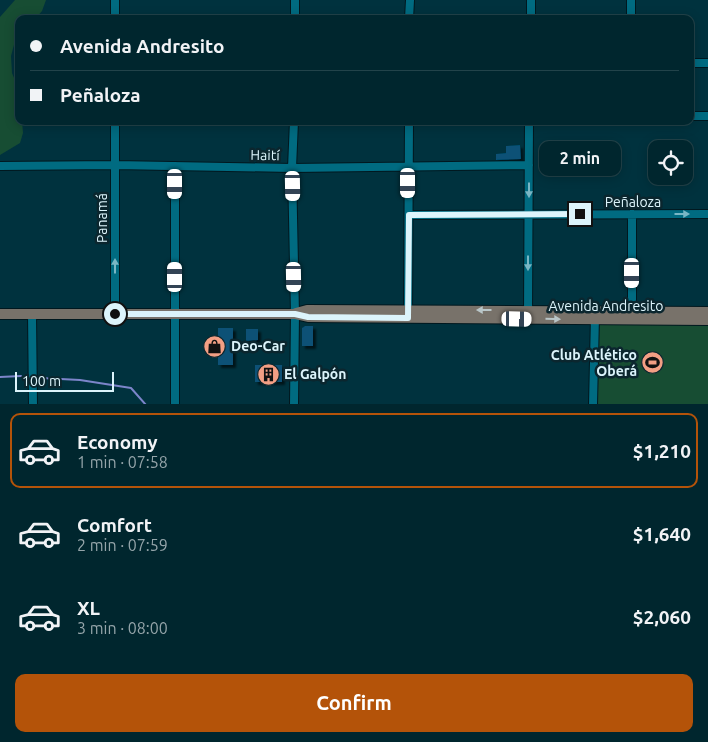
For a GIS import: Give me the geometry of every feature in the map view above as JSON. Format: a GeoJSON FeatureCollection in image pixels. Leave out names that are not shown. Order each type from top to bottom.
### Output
{"type":"FeatureCollection","features":[{"type":"Feature","properties":{"kind":"main road","name":"Avenida Andresito"},"geometry":{"type":"LineString","coordinates":[[0,314],[295,314],[307,310],[408,314],[632,316],[708,312]]}},
{"type":"Feature","properties":{"kind":"main road","name":"Avenida Andresito"},"geometry":{"type":"LineString","coordinates":[[632,316],[708,320]]}},
{"type":"Feature","properties":{"kind":"street"},"geometry":{"type":"LineString","coordinates":[[115,0],[115,15]]}},
{"type":"Feature","properties":{"kind":"street"},"geometry":{"type":"LineString","coordinates":[[295,0],[295,15]]}},
{"type":"Feature","properties":{"kind":"street"},"geometry":{"type":"LineString","coordinates":[[409,15],[410,0]]}},
{"type":"Feature","properties":{"kind":"street"},"geometry":{"type":"LineString","coordinates":[[531,0],[531,15]]}},
{"type":"Feature","properties":{"kind":"street"},"geometry":{"type":"LineString","coordinates":[[631,0],[631,15]]}},
{"type":"Feature","properties":{"kind":"street"},"geometry":{"type":"LineString","coordinates":[[694,64],[708,64]]}},
{"type":"Feature","properties":{"kind":"street"},"geometry":{"type":"LineString","coordinates":[[694,116],[708,116]]}},
{"type":"Feature","properties":{"kind":"street","name":"Panamá"},"geometry":{"type":"LineString","coordinates":[[115,125],[115,314]]}},
{"type":"Feature","properties":{"kind":"street"},"geometry":{"type":"LineString","coordinates":[[294,125],[292,168],[295,314],[294,404]]}},
{"type":"Feature","properties":{"kind":"street"},"geometry":{"type":"LineString","coordinates":[[408,125],[408,314]]}},
{"type":"Feature","properties":{"kind":"street"},"geometry":{"type":"LineString","coordinates":[[528,315],[529,125]]}},
{"type":"Feature","properties":{"kind":"street","name":"Haití"},"geometry":{"type":"LineString","coordinates":[[0,166],[115,165],[292,168],[529,165]]}},
{"type":"Feature","properties":{"kind":"street"},"geometry":{"type":"LineString","coordinates":[[175,166],[175,404]]}},
{"type":"Feature","properties":{"kind":"street"},"geometry":{"type":"LineString","coordinates":[[632,214],[632,316]]}},
{"type":"Feature","properties":{"kind":"street","name":"Peñaloza"},"geometry":{"type":"LineString","coordinates":[[409,215],[708,214]]}},
{"type":"Feature","properties":{"kind":"street"},"geometry":{"type":"LineString","coordinates":[[32,314],[33,404]]}},
{"type":"Feature","properties":{"kind":"street"},"geometry":{"type":"LineString","coordinates":[[593,404],[595,316]]}},
{"type":"Feature","properties":{"kind":"green space"},"geometry":{"type":"Polygon","coordinates":[[[15,0],[46,0],[38,15],[15,15],[15,41],[11,56],[12,73],[15,80],[15,125],[22,125],[23,133],[20,143],[0,155],[0,17],[15,0]]]}},
{"type":"Feature","properties":{"kind":"green space","name":"Club Atlético Oberá"},"geometry":{"type":"Polygon","coordinates":[[[597,322],[708,322],[708,404],[597,404],[597,322]]]}},
{"type":"Feature","properties":{"kind":"building"},"geometry":{"type":"Polygon","coordinates":[[[520,145],[521,159],[496,160],[496,154],[506,153],[506,146],[520,145]]]}},
{"type":"Feature","properties":{"kind":"building"},"geometry":{"type":"Polygon","coordinates":[[[313,326],[313,346],[302,346],[302,328],[313,326]]]}},
{"type":"Feature","properties":{"kind":"building"},"geometry":{"type":"Polygon","coordinates":[[[218,328],[233,328],[233,365],[218,365],[218,328]]]}},
{"type":"Feature","properties":{"kind":"building"},"geometry":{"type":"Polygon","coordinates":[[[246,329],[258,329],[258,340],[246,341],[246,329]]]}},
{"type":"Feature","properties":{"kind":"building","name":"El Galpón"},"geometry":{"type":"Polygon","coordinates":[[[255,365],[282,365],[282,382],[255,382],[255,365]]]}},
{"type":"Feature","properties":{"kind":"waterway"},"geometry":{"type":"LineString","coordinates":[[0,377],[21,376]]}},
{"type":"Feature","properties":{"kind":"waterway"},"geometry":{"type":"LineString","coordinates":[[41,378],[80,380],[131,388],[145,404]]}},
{"type":"Feature","properties":{"kind":"place","name":"Deo-Car"},"geometry":{"type":"Point","coordinates":[215,346]}},
{"type":"Feature","properties":{"kind":"place","name":"Club Atlético Oberá"},"geometry":{"type":"Point","coordinates":[653,363]}},
{"type":"Feature","properties":{"kind":"place","name":"El Galpón"},"geometry":{"type":"Point","coordinates":[268,374]}},
{"type":"Feature","properties":{"kind":"route"},"geometry":{"type":"LineString","coordinates":[[115,314],[295,314],[308,317],[408,318],[409,215],[580,214]]}}]}
